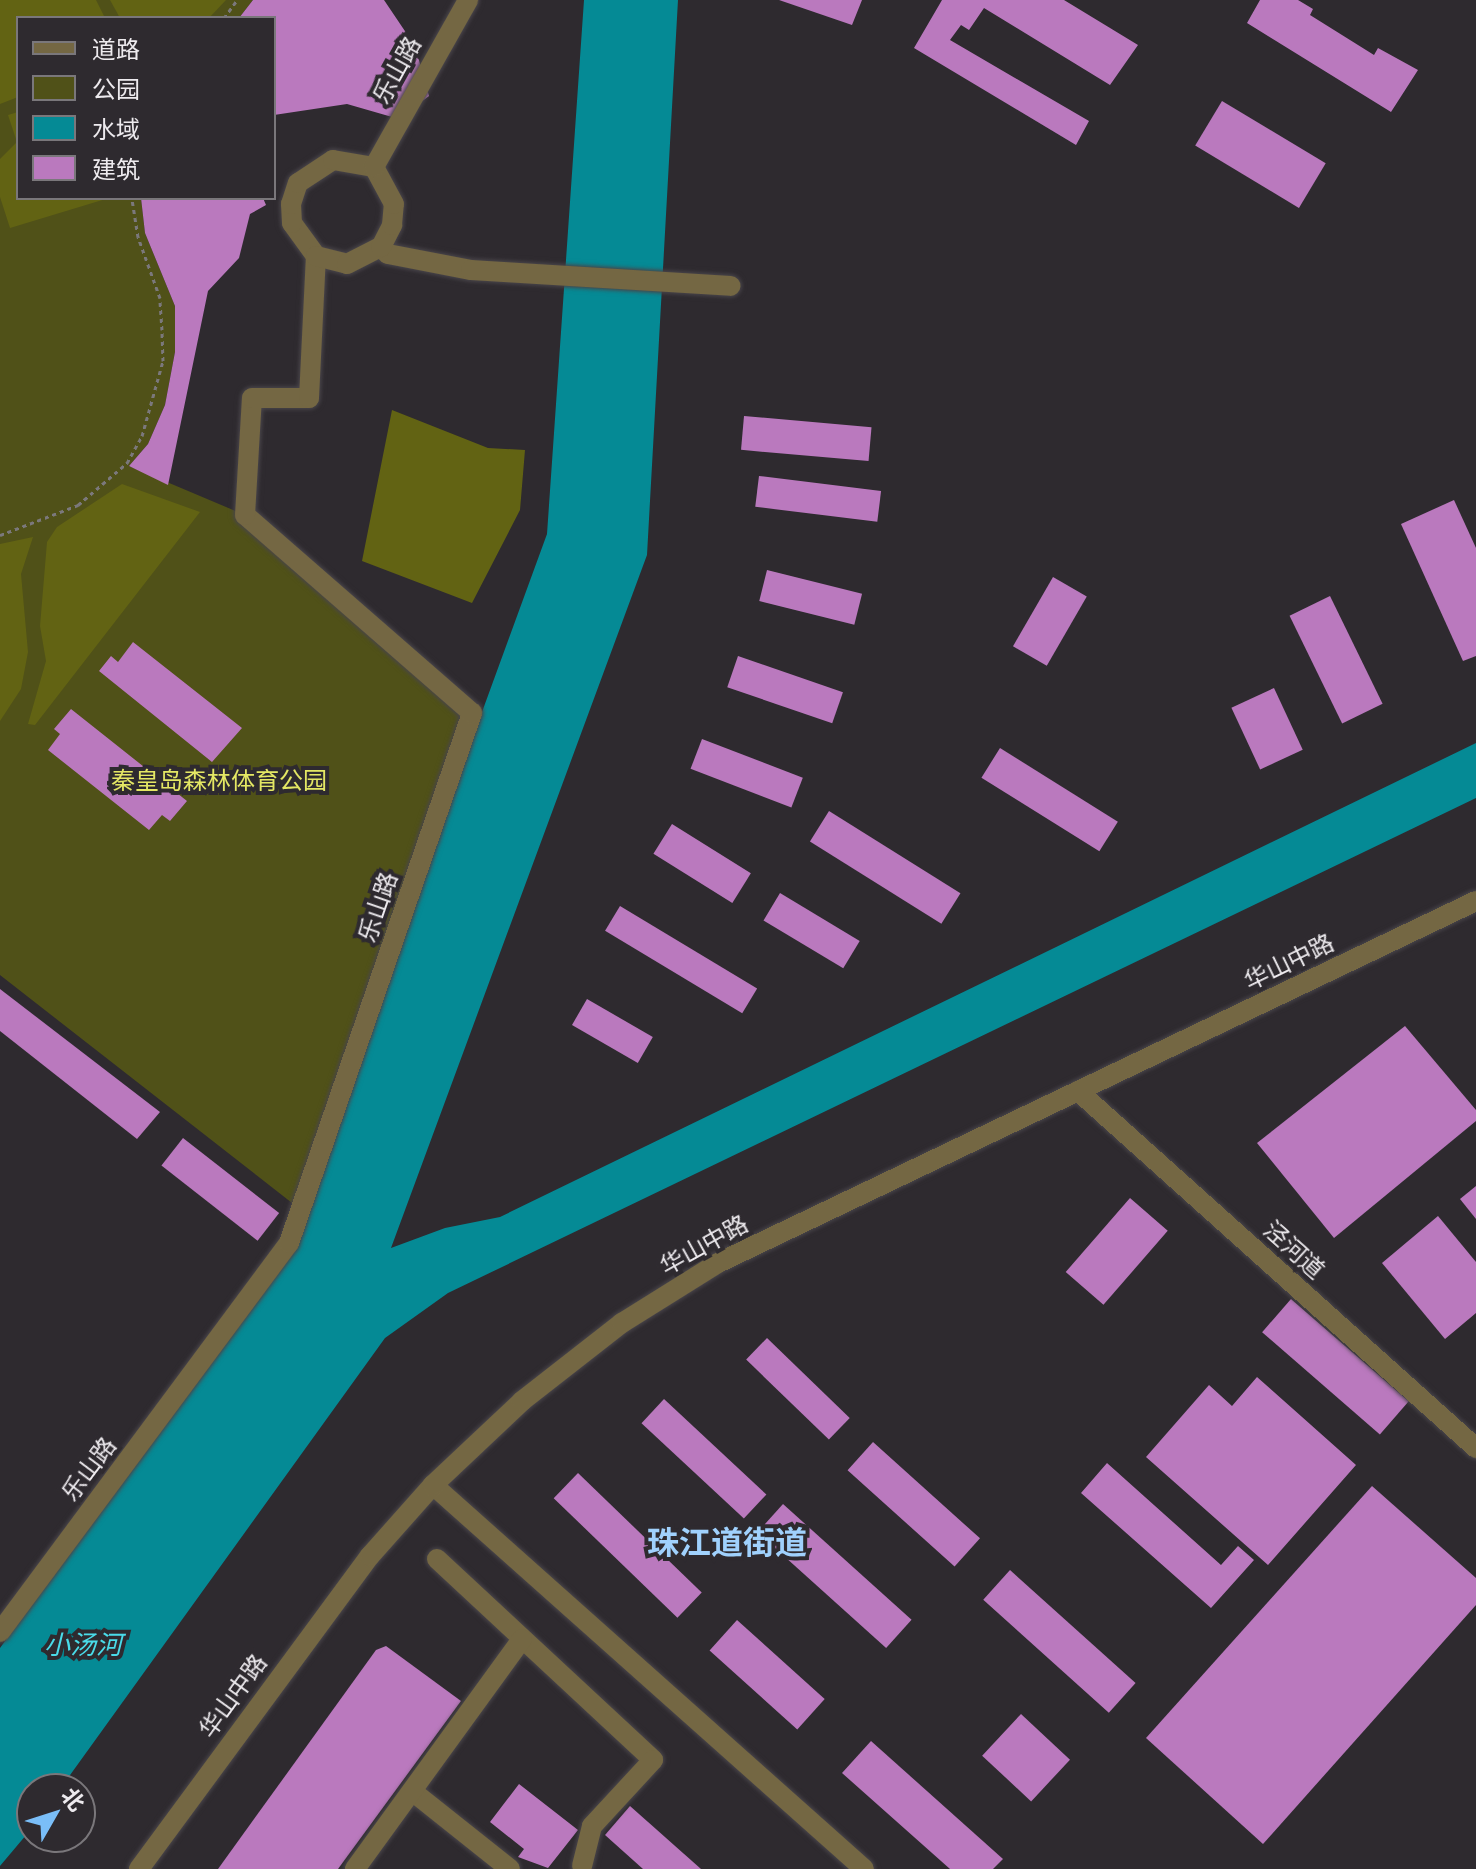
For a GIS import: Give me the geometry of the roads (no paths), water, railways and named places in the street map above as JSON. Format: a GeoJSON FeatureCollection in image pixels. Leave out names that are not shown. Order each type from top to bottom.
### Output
{"type":"FeatureCollection","features":[{"type":"Feature","properties":{"kind":"street","name":"乐山路"},"geometry":{"type":"LineString","coordinates":[[374,167],[468,0]]}},
{"type":"Feature","properties":{"kind":"street"},"geometry":{"type":"LineString","coordinates":[[333,160],[374,167],[387,183],[394,204],[392,225],[381,247],[347,264],[316,256],[292,223],[291,204],[298,183],[333,160]]}},
{"type":"Feature","properties":{"kind":"street"},"geometry":{"type":"LineString","coordinates":[[381,247],[388,254],[471,270],[731,286]]}},
{"type":"Feature","properties":{"kind":"street","name":"乐山路"},"geometry":{"type":"LineString","coordinates":[[0,1632],[289,1243],[472,713],[245,515],[252,398],[309,398],[316,256]]}},
{"type":"Feature","properties":{"kind":"street","name":"华山中路"},"geometry":{"type":"LineString","coordinates":[[139,1869],[317,1623],[433,1485],[522,1401],[610,1332],[718,1263],[1476,901]]}},
{"type":"Feature","properties":{"kind":"street","name":"泾河道"},"geometry":{"type":"LineString","coordinates":[[1078,1091],[1476,1448]]}},
{"type":"Feature","properties":{"kind":"street"},"geometry":{"type":"LineString","coordinates":[[433,1485],[864,1869]]}},
{"type":"Feature","properties":{"kind":"street"},"geometry":{"type":"LineString","coordinates":[[437,1559],[653,1760],[592,1826],[583,1868]]}},
{"type":"Feature","properties":{"kind":"street"},"geometry":{"type":"LineString","coordinates":[[355,1869],[522,1639]]}},
{"type":"Feature","properties":{"kind":"street"},"geometry":{"type":"LineString","coordinates":[[412,1791],[510,1869]]}},
{"type":"Feature","properties":{"kind":"water","name":"小汤河"},"geometry":{"type":"Polygon","coordinates":[[[584,0],[678,0],[647,555],[391,1248],[445,1228],[500,1217],[1476,743],[1476,798],[448,1293],[385,1338],[72,1773],[16,1773],[16,1847],[0,1866],[0,1648],[282,1260],[547,534],[584,0]]]}},
{"type":"Feature","properties":{"kind":"district","name":"珠江道街道"},"geometry":{"type":"Point","coordinates":[727,1542]}},
{"type":"Feature","properties":{"kind":"park label","name":"秦皇岛森林体育公园"},"geometry":{"type":"Point","coordinates":[219,781]}}]}
